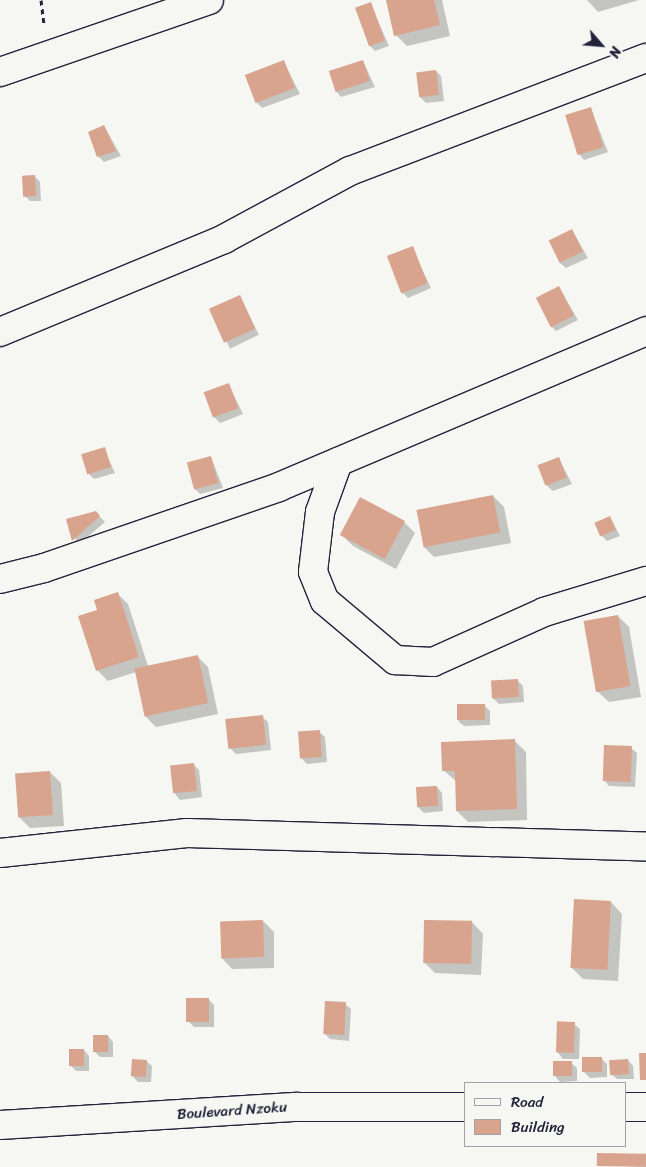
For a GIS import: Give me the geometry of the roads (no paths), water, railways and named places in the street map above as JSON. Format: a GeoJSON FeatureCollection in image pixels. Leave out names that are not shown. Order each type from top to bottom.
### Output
{"type":"FeatureCollection","features":[{"type":"Feature","properties":{"kind":"street"},"geometry":{"type":"LineString","coordinates":[[0,72],[209,0]]}},
{"type":"Feature","properties":{"kind":"street"},"geometry":{"type":"LineString","coordinates":[[0,332],[224,239],[350,171],[646,58]]}},
{"type":"Feature","properties":{"kind":"street"},"geometry":{"type":"LineString","coordinates":[[0,579],[63,562],[338,462],[646,331]]}},
{"type":"Feature","properties":{"kind":"street"},"geometry":{"type":"LineString","coordinates":[[338,462],[320,512],[313,572],[325,601],[395,660],[433,662],[544,612],[646,581]]}},
{"type":"Feature","properties":{"kind":"street"},"geometry":{"type":"LineString","coordinates":[[0,853],[186,833],[646,847]]}},
{"type":"Feature","properties":{"kind":"street"},"geometry":{"type":"LineString","coordinates":[[626,1106],[646,1106]]}},
{"type":"Feature","properties":{"kind":"street","name":"Boulevard Nzoku"},"geometry":{"type":"LineString","coordinates":[[0,1125],[297,1107],[463,1107]]}}]}
